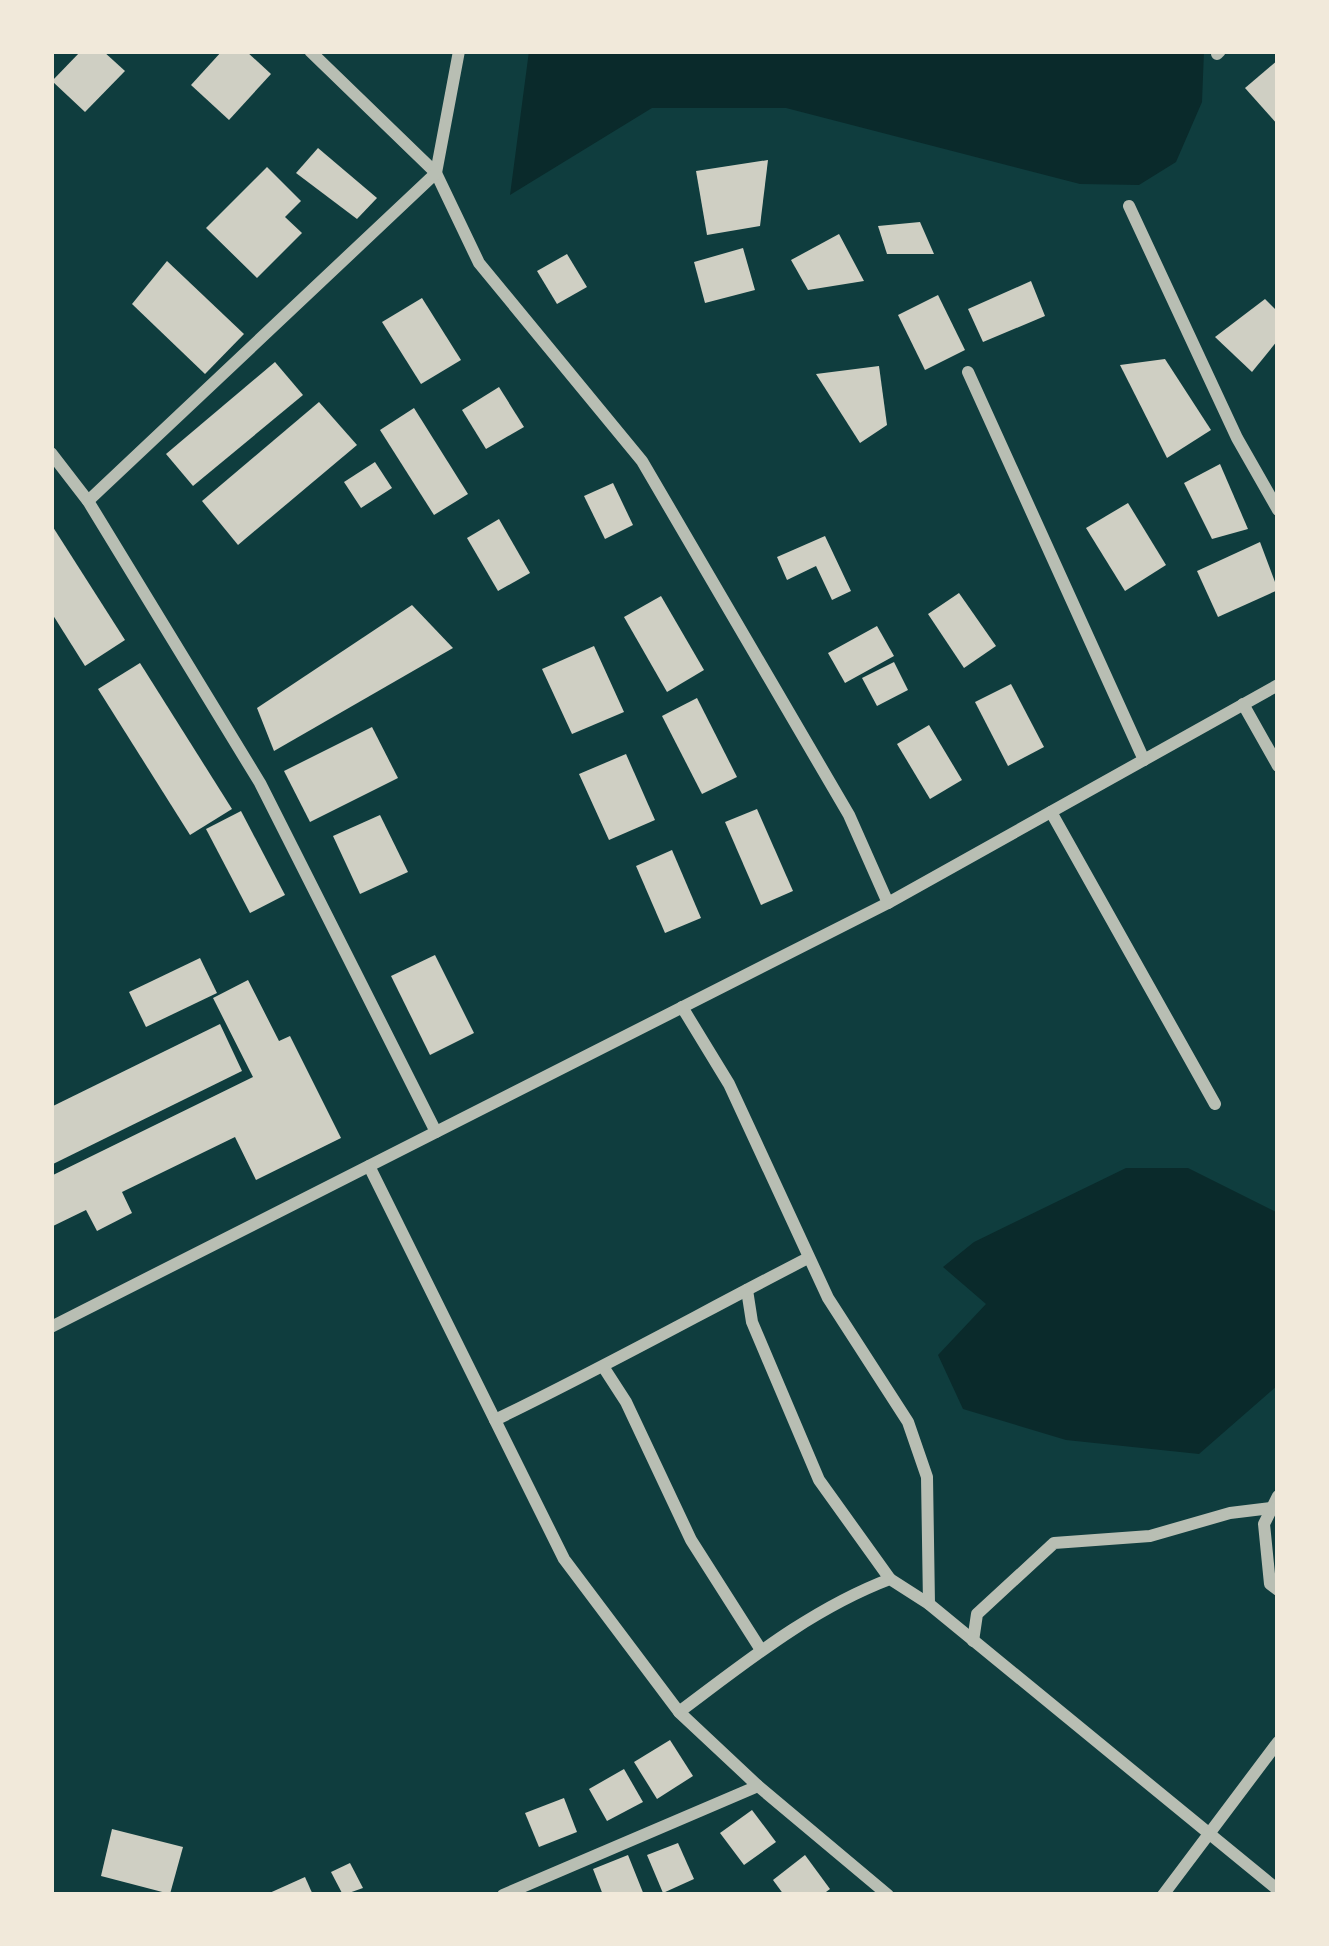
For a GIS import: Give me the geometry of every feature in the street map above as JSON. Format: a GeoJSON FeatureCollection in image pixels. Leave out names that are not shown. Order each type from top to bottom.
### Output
{"type":"FeatureCollection","features":[{"type":"Feature","properties":{"kind":"street"},"geometry":{"type":"LineString","coordinates":[[310,51],[436,173],[479,263],[642,461],[849,815],[888,903]]}},
{"type":"Feature","properties":{"kind":"street"},"geometry":{"type":"LineString","coordinates":[[88,501],[436,173],[459,51]]}},
{"type":"Feature","properties":{"kind":"street"},"geometry":{"type":"LineString","coordinates":[[1129,206],[1237,438],[1278,510]]}},
{"type":"Feature","properties":{"kind":"street"},"geometry":{"type":"LineString","coordinates":[[968,372],[1144,760]]}},
{"type":"Feature","properties":{"kind":"street"},"geometry":{"type":"LineString","coordinates":[[51,452],[88,501],[260,783],[436,1132]]}},
{"type":"Feature","properties":{"kind":"street"},"geometry":{"type":"LineString","coordinates":[[51,1327],[888,903],[1278,685]]}},
{"type":"Feature","properties":{"kind":"street"},"geometry":{"type":"LineString","coordinates":[[1244,704],[1278,766]]}},
{"type":"Feature","properties":{"kind":"street"},"geometry":{"type":"LineString","coordinates":[[1051,812],[1215,1104]]}},
{"type":"Feature","properties":{"kind":"street"},"geometry":{"type":"LineString","coordinates":[[682,1007],[729,1084],[828,1298],[908,1422],[926,1477],[929,1604]]}},
{"type":"Feature","properties":{"kind":"street"},"geometry":{"type":"LineString","coordinates":[[369,1166],[564,1558],[679,1712],[887,1895]]}},
{"type":"Feature","properties":{"kind":"street"},"geometry":{"type":"LineString","coordinates":[[495,1420],[604,1368],[808,1258]]}},
{"type":"Feature","properties":{"kind":"street"},"geometry":{"type":"LineString","coordinates":[[747,1290],[752,1322],[819,1480],[890,1579],[929,1604],[1278,1890]]}},
{"type":"Feature","properties":{"kind":"street"},"geometry":{"type":"LineString","coordinates":[[604,1368],[626,1402],[691,1540],[761,1650]]}},
{"type":"Feature","properties":{"kind":"street"},"geometry":{"type":"LineString","coordinates":[[973,1641],[977,1614],[1054,1543],[1150,1536],[1275,1500]]}},
{"type":"Feature","properties":{"kind":"street"},"geometry":{"type":"LineString","coordinates":[[1275,1500],[1264,1524],[1270,1584],[1278,1590]]}},
{"type":"Feature","properties":{"kind":"street"},"geometry":{"type":"LineString","coordinates":[[679,1712],[761,1650],[845,1596],[890,1579]]}},
{"type":"Feature","properties":{"kind":"street"},"geometry":{"type":"LineString","coordinates":[[1163,1895],[1278,1742]]}},
{"type":"Feature","properties":{"kind":"street"},"geometry":{"type":"LineString","coordinates":[[502,1895],[758,1786]]}},
{"type":"Feature","properties":{"kind":"water"},"geometry":{"type":"Polygon","coordinates":[[[529,51],[1204,51],[1202,102],[1176,162],[1139,185],[1080,184],[786,108],[652,108],[510,195],[529,51]]]}},
{"type":"Feature","properties":{"kind":"water"},"geometry":{"type":"Polygon","coordinates":[[[1126,1168],[1188,1168],[1278,1213],[1278,1385],[1199,1454],[1066,1440],[963,1409],[938,1355],[986,1304],[943,1267],[974,1242],[1126,1168]]]}},
{"type":"Feature","properties":{"kind":"building"},"geometry":{"type":"Polygon","coordinates":[[[81,51],[103,51],[125,71],[85,112],[52,81],[81,51]]]}},
{"type":"Feature","properties":{"kind":"building"},"geometry":{"type":"Polygon","coordinates":[[[222,51],[246,51],[271,74],[229,120],[191,85],[222,51]]]}},
{"type":"Feature","properties":{"kind":"building"},"geometry":{"type":"Polygon","coordinates":[[[1278,60],[1278,125],[1245,88],[1278,60]]]}},
{"type":"Feature","properties":{"kind":"building"},"geometry":{"type":"Polygon","coordinates":[[[318,148],[377,198],[357,219],[296,173],[318,148]]]}},
{"type":"Feature","properties":{"kind":"building"},"geometry":{"type":"Polygon","coordinates":[[[768,160],[760,226],[707,235],[696,171],[768,160]]]}},
{"type":"Feature","properties":{"kind":"building"},"geometry":{"type":"Polygon","coordinates":[[[267,167],[301,201],[285,217],[302,233],[257,278],[206,228],[267,167]]]}},
{"type":"Feature","properties":{"kind":"building"},"geometry":{"type":"Polygon","coordinates":[[[920,222],[934,254],[887,254],[878,226],[920,222]]]}},
{"type":"Feature","properties":{"kind":"building"},"geometry":{"type":"Polygon","coordinates":[[[839,234],[864,281],[808,290],[791,260],[839,234]]]}},
{"type":"Feature","properties":{"kind":"building"},"geometry":{"type":"Polygon","coordinates":[[[743,248],[755,290],[705,303],[694,262],[743,248]]]}},
{"type":"Feature","properties":{"kind":"building"},"geometry":{"type":"Polygon","coordinates":[[[567,254],[587,287],[557,304],[537,271],[567,254]]]}},
{"type":"Feature","properties":{"kind":"building"},"geometry":{"type":"Polygon","coordinates":[[[167,261],[244,334],[205,374],[132,304],[167,261]]]}},
{"type":"Feature","properties":{"kind":"building"},"geometry":{"type":"Polygon","coordinates":[[[1031,281],[1045,316],[983,342],[968,309],[1031,281]]]}},
{"type":"Feature","properties":{"kind":"building"},"geometry":{"type":"Polygon","coordinates":[[[938,295],[965,350],[925,370],[898,315],[938,295]]]}},
{"type":"Feature","properties":{"kind":"building"},"geometry":{"type":"Polygon","coordinates":[[[422,298],[461,360],[421,384],[382,322],[422,298]]]}},
{"type":"Feature","properties":{"kind":"building"},"geometry":{"type":"Polygon","coordinates":[[[1265,299],[1278,312],[1278,340],[1252,372],[1215,337],[1265,299]]]}},
{"type":"Feature","properties":{"kind":"building"},"geometry":{"type":"Polygon","coordinates":[[[1165,359],[1211,430],[1167,458],[1120,365],[1165,359]]]}},
{"type":"Feature","properties":{"kind":"building"},"geometry":{"type":"Polygon","coordinates":[[[275,362],[303,395],[193,486],[166,454],[275,362]]]}},
{"type":"Feature","properties":{"kind":"building"},"geometry":{"type":"Polygon","coordinates":[[[879,366],[887,425],[860,443],[816,374],[879,366]]]}},
{"type":"Feature","properties":{"kind":"building"},"geometry":{"type":"Polygon","coordinates":[[[499,387],[524,427],[486,449],[462,410],[499,387]]]}},
{"type":"Feature","properties":{"kind":"building"},"geometry":{"type":"Polygon","coordinates":[[[319,402],[357,445],[238,545],[202,501],[319,402]]]}},
{"type":"Feature","properties":{"kind":"building"},"geometry":{"type":"Polygon","coordinates":[[[414,408],[468,494],[434,515],[380,430],[414,408]]]}},
{"type":"Feature","properties":{"kind":"building"},"geometry":{"type":"Polygon","coordinates":[[[375,462],[392,488],[361,508],[344,482],[375,462]]]}},
{"type":"Feature","properties":{"kind":"building"},"geometry":{"type":"Polygon","coordinates":[[[1220,464],[1248,529],[1212,539],[1184,483],[1220,464]]]}},
{"type":"Feature","properties":{"kind":"building"},"geometry":{"type":"Polygon","coordinates":[[[613,483],[633,525],[605,539],[584,496],[613,483]]]}},
{"type":"Feature","properties":{"kind":"building"},"geometry":{"type":"Polygon","coordinates":[[[1128,503],[1166,565],[1125,591],[1086,528],[1128,503]]]}},
{"type":"Feature","properties":{"kind":"building"},"geometry":{"type":"Polygon","coordinates":[[[499,519],[530,573],[498,591],[467,538],[499,519]]]}},
{"type":"Feature","properties":{"kind":"building"},"geometry":{"type":"Polygon","coordinates":[[[51,524],[125,640],[85,666],[51,612],[51,524]]]}},
{"type":"Feature","properties":{"kind":"building"},"geometry":{"type":"Polygon","coordinates":[[[825,536],[851,591],[832,600],[816,566],[787,580],[777,557],[825,536]]]}},
{"type":"Feature","properties":{"kind":"building"},"geometry":{"type":"Polygon","coordinates":[[[1260,542],[1278,590],[1218,617],[1197,571],[1260,542]]]}},
{"type":"Feature","properties":{"kind":"building"},"geometry":{"type":"Polygon","coordinates":[[[959,593],[996,646],[964,668],[928,614],[959,593]]]}},
{"type":"Feature","properties":{"kind":"building"},"geometry":{"type":"Polygon","coordinates":[[[661,596],[704,670],[667,692],[624,617],[661,596]]]}},
{"type":"Feature","properties":{"kind":"building"},"geometry":{"type":"Polygon","coordinates":[[[412,605],[453,648],[274,751],[257,708],[412,605]]]}},
{"type":"Feature","properties":{"kind":"building"},"geometry":{"type":"Polygon","coordinates":[[[877,626],[894,656],[845,683],[828,653],[877,626]]]}},
{"type":"Feature","properties":{"kind":"building"},"geometry":{"type":"Polygon","coordinates":[[[594,646],[624,712],[572,734],[542,669],[594,646]]]}},
{"type":"Feature","properties":{"kind":"building"},"geometry":{"type":"Polygon","coordinates":[[[894,662],[908,690],[877,706],[862,678],[894,662]]]}},
{"type":"Feature","properties":{"kind":"building"},"geometry":{"type":"Polygon","coordinates":[[[140,663],[232,809],[190,835],[98,689],[140,663]]]}},
{"type":"Feature","properties":{"kind":"building"},"geometry":{"type":"Polygon","coordinates":[[[1011,684],[1044,747],[1008,766],[975,702],[1011,684]]]}},
{"type":"Feature","properties":{"kind":"building"},"geometry":{"type":"Polygon","coordinates":[[[697,698],[737,777],[702,794],[662,716],[697,698]]]}},
{"type":"Feature","properties":{"kind":"building"},"geometry":{"type":"Polygon","coordinates":[[[929,725],[962,780],[930,799],[897,744],[929,725]]]}},
{"type":"Feature","properties":{"kind":"building"},"geometry":{"type":"Polygon","coordinates":[[[372,727],[398,778],[310,822],[284,771],[372,727]]]}},
{"type":"Feature","properties":{"kind":"building"},"geometry":{"type":"Polygon","coordinates":[[[626,754],[655,820],[609,840],[579,774],[626,754]]]}},
{"type":"Feature","properties":{"kind":"building"},"geometry":{"type":"Polygon","coordinates":[[[757,809],[793,891],[761,905],[725,822],[757,809]]]}},
{"type":"Feature","properties":{"kind":"building"},"geometry":{"type":"Polygon","coordinates":[[[241,811],[285,895],[250,913],[206,829],[241,811]]]}},
{"type":"Feature","properties":{"kind":"building"},"geometry":{"type":"Polygon","coordinates":[[[380,815],[408,872],[360,894],[333,836],[380,815]]]}},
{"type":"Feature","properties":{"kind":"building"},"geometry":{"type":"Polygon","coordinates":[[[672,850],[701,918],[665,933],[636,866],[672,850]]]}},
{"type":"Feature","properties":{"kind":"building"},"geometry":{"type":"Polygon","coordinates":[[[435,955],[474,1033],[430,1055],[391,976],[435,955]]]}},
{"type":"Feature","properties":{"kind":"building"},"geometry":{"type":"Polygon","coordinates":[[[200,958],[217,993],[146,1027],[129,992],[200,958]]]}},
{"type":"Feature","properties":{"kind":"building"},"geometry":{"type":"Polygon","coordinates":[[[248,980],[279,1041],[290,1036],[341,1138],[256,1180],[235,1137],[122,1192],[132,1213],[97,1231],[86,1210],[51,1227],[51,1176],[253,1077],[213,998],[248,980]]]}},
{"type":"Feature","properties":{"kind":"building"},"geometry":{"type":"Polygon","coordinates":[[[220,1024],[242,1071],[51,1165],[51,1107],[220,1024]]]}},
{"type":"Feature","properties":{"kind":"building"},"geometry":{"type":"Polygon","coordinates":[[[670,1740],[693,1776],[657,1799],[634,1762],[670,1740]]]}},
{"type":"Feature","properties":{"kind":"building"},"geometry":{"type":"Polygon","coordinates":[[[624,1769],[643,1802],[607,1821],[589,1789],[624,1769]]]}},
{"type":"Feature","properties":{"kind":"building"},"geometry":{"type":"Polygon","coordinates":[[[564,1798],[577,1832],[539,1847],[525,1813],[564,1798]]]}},
{"type":"Feature","properties":{"kind":"building"},"geometry":{"type":"Polygon","coordinates":[[[752,1810],[776,1842],[744,1865],[720,1833],[752,1810]]]}},
{"type":"Feature","properties":{"kind":"building"},"geometry":{"type":"Polygon","coordinates":[[[112,1829],[183,1847],[170,1894],[101,1876],[112,1829]]]}},
{"type":"Feature","properties":{"kind":"building"},"geometry":{"type":"Polygon","coordinates":[[[678,1843],[694,1879],[663,1893],[647,1855],[678,1843]]]}},
{"type":"Feature","properties":{"kind":"building"},"geometry":{"type":"Polygon","coordinates":[[[628,1855],[644,1895],[603,1895],[593,1869],[628,1855]]]}},
{"type":"Feature","properties":{"kind":"building"},"geometry":{"type":"Polygon","coordinates":[[[805,1855],[830,1889],[822,1895],[784,1895],[773,1880],[805,1855]]]}},
{"type":"Feature","properties":{"kind":"building"},"geometry":{"type":"Polygon","coordinates":[[[350,1863],[363,1888],[343,1895],[331,1872],[350,1863]]]}},
{"type":"Feature","properties":{"kind":"building"},"geometry":{"type":"Polygon","coordinates":[[[305,1877],[313,1895],[265,1895],[305,1877]]]}}]}
